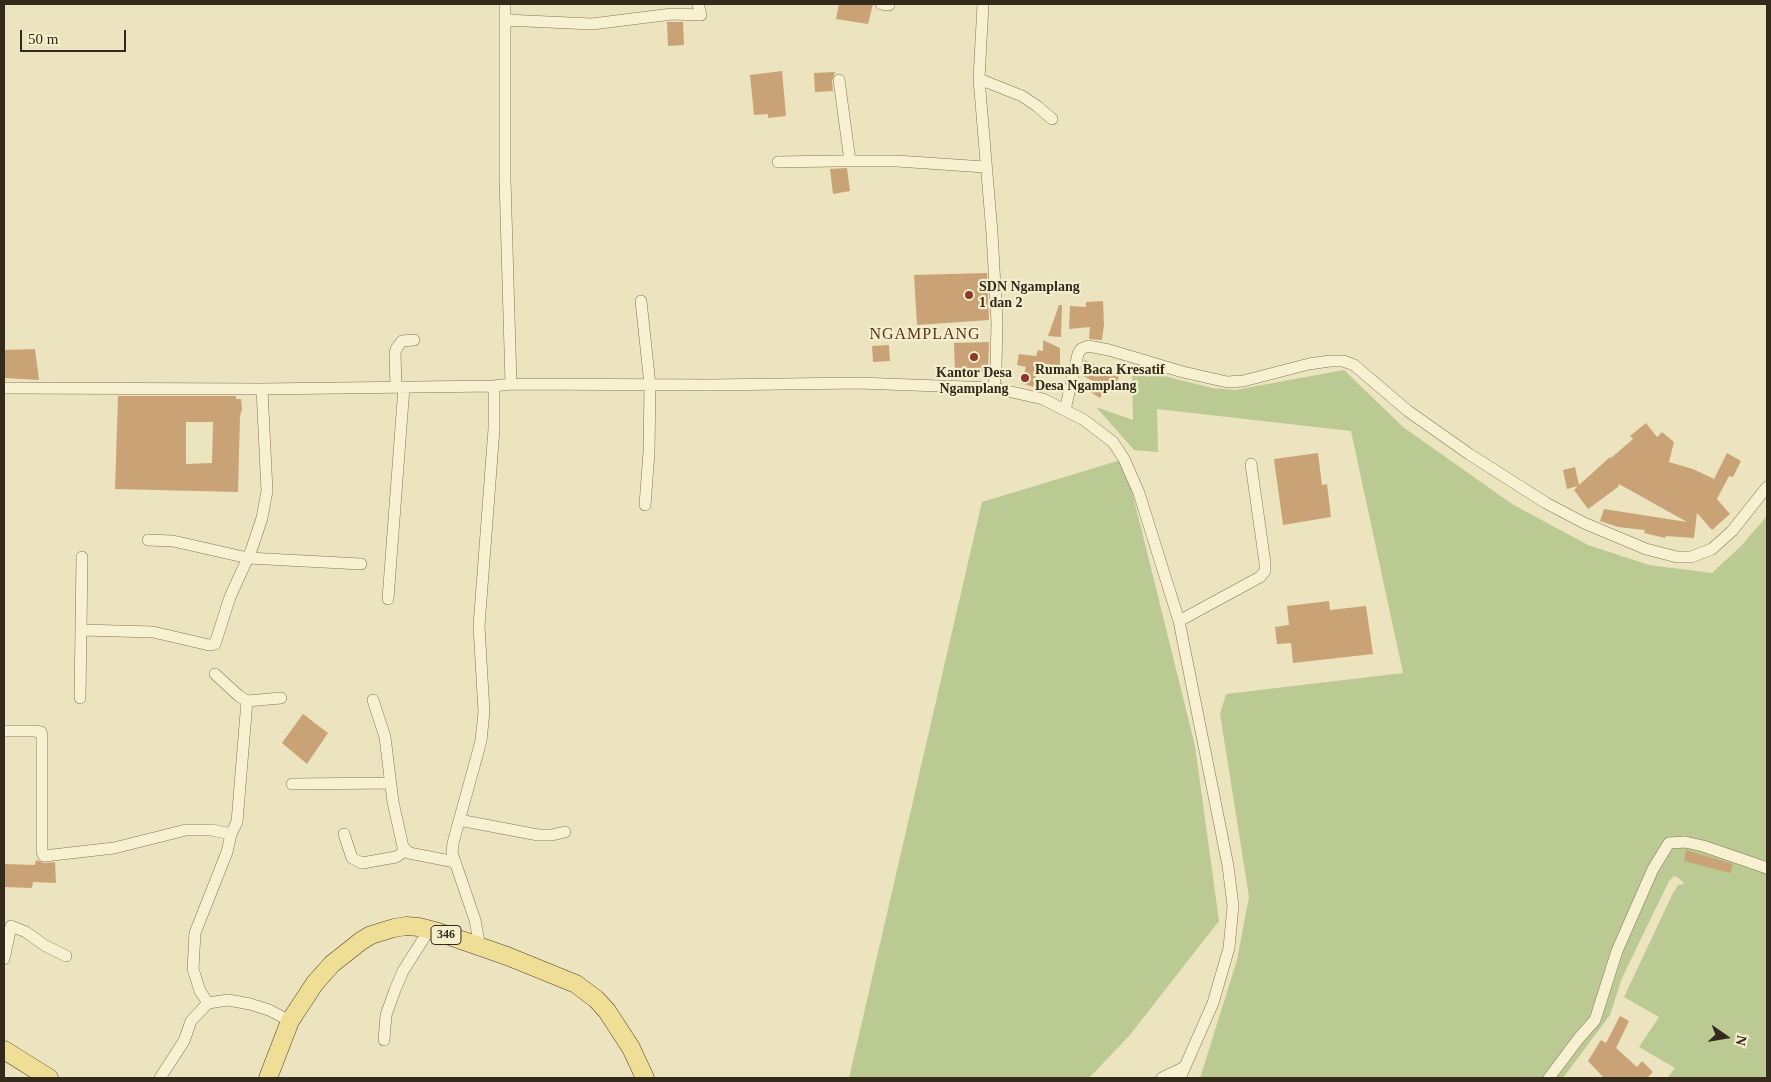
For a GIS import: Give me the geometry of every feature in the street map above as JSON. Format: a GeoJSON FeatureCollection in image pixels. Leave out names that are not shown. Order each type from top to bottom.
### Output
{"type":"FeatureCollection","features":[{"type":"Feature","properties":{"kind":"main road","name":"346"},"geometry":{"type":"LineString","coordinates":[[268,1078],[290,1021],[332,964],[371,935],[406,926],[429,930],[480,947],[576,984],[596,999],[616,1023],[645,1078]]}},
{"type":"Feature","properties":{"kind":"main road"},"geometry":{"type":"LineString","coordinates":[[4,1050],[50,1078]]}},
{"type":"Feature","properties":{"kind":"street"},"geometry":{"type":"LineString","coordinates":[[505,4],[505,179],[511,384]]}},
{"type":"Feature","properties":{"kind":"street"},"geometry":{"type":"LineString","coordinates":[[505,20],[592,24],[672,14],[701,15],[698,4]]}},
{"type":"Feature","properties":{"kind":"street"},"geometry":{"type":"LineString","coordinates":[[983,4],[979,79],[992,233],[997,322],[994,388]]}},
{"type":"Feature","properties":{"kind":"street"},"geometry":{"type":"LineString","coordinates":[[979,79],[1022,96],[1052,119]]}},
{"type":"Feature","properties":{"kind":"street"},"geometry":{"type":"LineString","coordinates":[[839,80],[850,161]]}},
{"type":"Feature","properties":{"kind":"street"},"geometry":{"type":"LineString","coordinates":[[778,162],[897,161],[985,166]]}},
{"type":"Feature","properties":{"kind":"street"},"geometry":{"type":"LineString","coordinates":[[641,301],[650,385],[649,452],[645,505]]}},
{"type":"Feature","properties":{"kind":"street"},"geometry":{"type":"LineString","coordinates":[[388,598],[400,387],[395,354],[402,341],[414,340]]}},
{"type":"Feature","properties":{"kind":"street"},"geometry":{"type":"LineString","coordinates":[[1065,410],[1076,358],[1079,351],[1088,346],[1227,382],[1309,364],[1342,361],[1354,365],[1408,411],[1469,454],[1546,503],[1584,523],[1637,545],[1677,557],[1691,557],[1712,549],[1732,531],[1767,487]]}},
{"type":"Feature","properties":{"kind":"street"},"geometry":{"type":"LineString","coordinates":[[4,388],[262,389],[494,386],[511,384],[858,383],[994,388],[1043,398],[1084,420],[1112,442],[1124,458],[1139,493],[1179,621],[1228,866],[1233,906],[1229,948],[1216,994],[1180,1078]]}},
{"type":"Feature","properties":{"kind":"street"},"geometry":{"type":"LineString","coordinates":[[480,947],[475,920],[452,853],[459,820],[482,742],[483,677],[479,648],[479,626],[494,429],[494,386]]}},
{"type":"Feature","properties":{"kind":"street"},"geometry":{"type":"LineString","coordinates":[[81,630],[153,632],[215,644],[230,596],[248,558],[262,518],[267,492],[262,389]]}},
{"type":"Feature","properties":{"kind":"street"},"geometry":{"type":"LineString","coordinates":[[1179,621],[1260,577],[1265,571],[1266,563],[1251,464]]}},
{"type":"Feature","properties":{"kind":"street"},"geometry":{"type":"LineString","coordinates":[[148,540],[173,542],[248,558],[361,564]]}},
{"type":"Feature","properties":{"kind":"street"},"geometry":{"type":"LineString","coordinates":[[80,698],[82,557]]}},
{"type":"Feature","properties":{"kind":"street"},"geometry":{"type":"LineString","coordinates":[[215,674],[247,701],[280,698]]}},
{"type":"Feature","properties":{"kind":"street"},"geometry":{"type":"LineString","coordinates":[[373,700],[385,737],[390,783],[399,835],[405,852]]}},
{"type":"Feature","properties":{"kind":"street"},"geometry":{"type":"LineString","coordinates":[[208,1003],[200,991],[193,969],[195,933],[237,822],[247,701]]}},
{"type":"Feature","properties":{"kind":"street"},"geometry":{"type":"LineString","coordinates":[[4,731],[38,731],[42,735],[42,852],[44,856],[114,848],[186,830],[212,830],[232,834]]}},
{"type":"Feature","properties":{"kind":"street"},"geometry":{"type":"LineString","coordinates":[[292,784],[390,783]]}},
{"type":"Feature","properties":{"kind":"street"},"geometry":{"type":"LineString","coordinates":[[459,820],[538,835],[552,835],[565,832]]}},
{"type":"Feature","properties":{"kind":"street"},"geometry":{"type":"LineString","coordinates":[[344,834],[352,858],[362,863],[390,858],[405,852],[455,862]]}},
{"type":"Feature","properties":{"kind":"street"},"geometry":{"type":"LineString","coordinates":[[1549,1078],[1595,1020],[1617,950],[1653,870],[1669,843],[1685,842],[1703,846],[1767,868]]}},
{"type":"Feature","properties":{"kind":"street"},"geometry":{"type":"LineString","coordinates":[[4,959],[11,926],[26,932],[44,945],[66,956]]}},
{"type":"Feature","properties":{"kind":"street"},"geometry":{"type":"LineString","coordinates":[[384,1040],[386,1015],[395,990],[403,971],[429,930]]}},
{"type":"Feature","properties":{"kind":"street"},"geometry":{"type":"LineString","coordinates":[[160,1078],[184,1041],[191,1021],[208,1003],[228,1000],[250,1004],[269,1010],[290,1021]]}},
{"type":"Feature","properties":{"kind":"street"},"geometry":{"type":"LineString","coordinates":[[1162,1078],[1185,1067]]}},
{"type":"Feature","properties":{"kind":"green space"},"geometry":{"type":"Polygon","coordinates":[[[1132,368],[1212,388],[1235,390],[1344,370],[1403,427],[1512,504],[1588,545],[1649,565],[1712,573],[1741,546],[1767,516],[1767,1078],[1667,1078],[1675,1068],[1639,1047],[1659,1017],[1624,997],[1673,893],[1678,885],[1684,884],[1674,876],[1669,881],[1622,978],[1610,1015],[1563,1078],[1200,1078],[1237,960],[1249,897],[1220,714],[1226,694],[1403,673],[1351,431],[1157,409],[1158,452],[1134,450],[1096,407],[1133,420],[1132,368]]]}},
{"type":"Feature","properties":{"kind":"green space"},"geometry":{"type":"Polygon","coordinates":[[[1124,459],[1195,746],[1219,921],[1129,1036],[1089,1078],[849,1078],[982,502],[1124,459]]]}},
{"type":"Feature","properties":{"kind":"building"},"geometry":{"type":"Polygon","coordinates":[[[839,4],[873,4],[868,24],[836,19],[839,4]]]}},
{"type":"Feature","properties":{"kind":"building"},"geometry":{"type":"Polygon","coordinates":[[[667,22],[683,22],[684,45],[668,46],[667,22]]]}},
{"type":"Feature","properties":{"kind":"building"},"geometry":{"type":"Polygon","coordinates":[[[782,71],[786,116],[768,118],[768,114],[754,115],[750,75],[782,71]]]}},
{"type":"Feature","properties":{"kind":"building"},"geometry":{"type":"Polygon","coordinates":[[[835,72],[832,81],[833,91],[815,92],[814,73],[835,72]]]}},
{"type":"Feature","properties":{"kind":"building"},"geometry":{"type":"Polygon","coordinates":[[[847,168],[850,191],[833,194],[830,169],[847,168]]]}},
{"type":"Feature","properties":{"kind":"building"},"geometry":{"type":"Polygon","coordinates":[[[987,273],[989,320],[917,325],[914,275],[987,273]]]}},
{"type":"Feature","properties":{"kind":"building"},"geometry":{"type":"Polygon","coordinates":[[[1103,301],[1104,325],[1102,340],[1089,339],[1090,327],[1069,329],[1070,306],[1086,307],[1086,302],[1103,301]]]}},
{"type":"Feature","properties":{"kind":"building"},"geometry":{"type":"Polygon","coordinates":[[[1059,305],[1062,305],[1061,337],[1048,336],[1059,305]]]}},
{"type":"Feature","properties":{"kind":"building"},"geometry":{"type":"Polygon","coordinates":[[[1043,340],[1060,348],[1060,366],[1040,363],[1033,387],[1021,383],[1026,367],[1017,365],[1019,354],[1036,356],[1038,350],[1043,351],[1043,340]]]}},
{"type":"Feature","properties":{"kind":"building","name":"Kantor Desa Ngamplang"},"geometry":{"type":"Polygon","coordinates":[[[989,342],[988,372],[955,372],[954,343],[989,342]]]}},
{"type":"Feature","properties":{"kind":"building"},"geometry":{"type":"Polygon","coordinates":[[[889,345],[890,361],[873,362],[872,346],[889,345]]]}},
{"type":"Feature","properties":{"kind":"building"},"geometry":{"type":"Polygon","coordinates":[[[35,349],[39,380],[4,378],[4,350],[35,349]]]}},
{"type":"Feature","properties":{"kind":"building"},"geometry":{"type":"Polygon","coordinates":[[[1085,360],[1119,377],[1112,391],[1106,388],[1100,398],[1087,390],[1093,381],[1081,375],[1085,360]]]}},
{"type":"Feature","properties":{"kind":"building"},"geometry":{"type":"Polygon","coordinates":[[[118,396],[236,396],[236,399],[241,399],[238,492],[115,489],[118,396]],[[186,422],[186,464],[212,463],[213,422],[186,422]]]}},
{"type":"Feature","properties":{"kind":"building"},"geometry":{"type":"Polygon","coordinates":[[[1646,423],[1657,437],[1662,432],[1674,442],[1669,462],[1693,469],[1714,479],[1727,453],[1741,461],[1733,477],[1729,476],[1717,499],[1730,514],[1712,530],[1697,513],[1694,538],[1666,536],[1665,538],[1644,533],[1645,530],[1618,527],[1600,521],[1604,509],[1687,522],[1619,484],[1618,487],[1588,509],[1574,490],[1578,486],[1567,489],[1563,470],[1575,467],[1579,485],[1633,439],[1630,436],[1646,423]]]}},
{"type":"Feature","properties":{"kind":"building"},"geometry":{"type":"Polygon","coordinates":[[[1318,453],[1322,485],[1327,484],[1331,517],[1283,525],[1274,459],[1318,453]]]}},
{"type":"Feature","properties":{"kind":"building"},"geometry":{"type":"Polygon","coordinates":[[[1329,601],[1330,610],[1366,606],[1373,654],[1293,663],[1291,643],[1277,644],[1275,627],[1289,625],[1287,606],[1329,601]]]}},
{"type":"Feature","properties":{"kind":"building"},"geometry":{"type":"Polygon","coordinates":[[[303,714],[328,733],[307,764],[282,743],[303,714]]]}},
{"type":"Feature","properties":{"kind":"building"},"geometry":{"type":"Polygon","coordinates":[[[1686,850],[1733,864],[1730,873],[1684,861],[1686,850]]]}},
{"type":"Feature","properties":{"kind":"building"},"geometry":{"type":"Polygon","coordinates":[[[36,860],[44,863],[55,862],[56,883],[33,882],[32,888],[4,887],[4,864],[35,865],[36,860]]]}},
{"type":"Feature","properties":{"kind":"building"},"geometry":{"type":"Polygon","coordinates":[[[1620,1016],[1629,1021],[1616,1048],[1637,1067],[1642,1061],[1653,1072],[1648,1077],[1650,1078],[1604,1078],[1588,1061],[1601,1040],[1606,1043],[1620,1016]]]}},
{"type":"Feature","properties":{"kind":"place","name":"SDN Ngamplang 1 dan 2"},"geometry":{"type":"Point","coordinates":[969,295]}},
{"type":"Feature","properties":{"kind":"place","name":"Kantor Desa Ngamplang"},"geometry":{"type":"Point","coordinates":[974,357]}},
{"type":"Feature","properties":{"kind":"place","name":"Rumah Baca Kresatif Desa Ngamplang"},"geometry":{"type":"Point","coordinates":[1025,378]}},
{"type":"Feature","properties":{"kind":"district","name":"NGAMPLANG"},"geometry":{"type":"Point","coordinates":[925,335]}}]}
